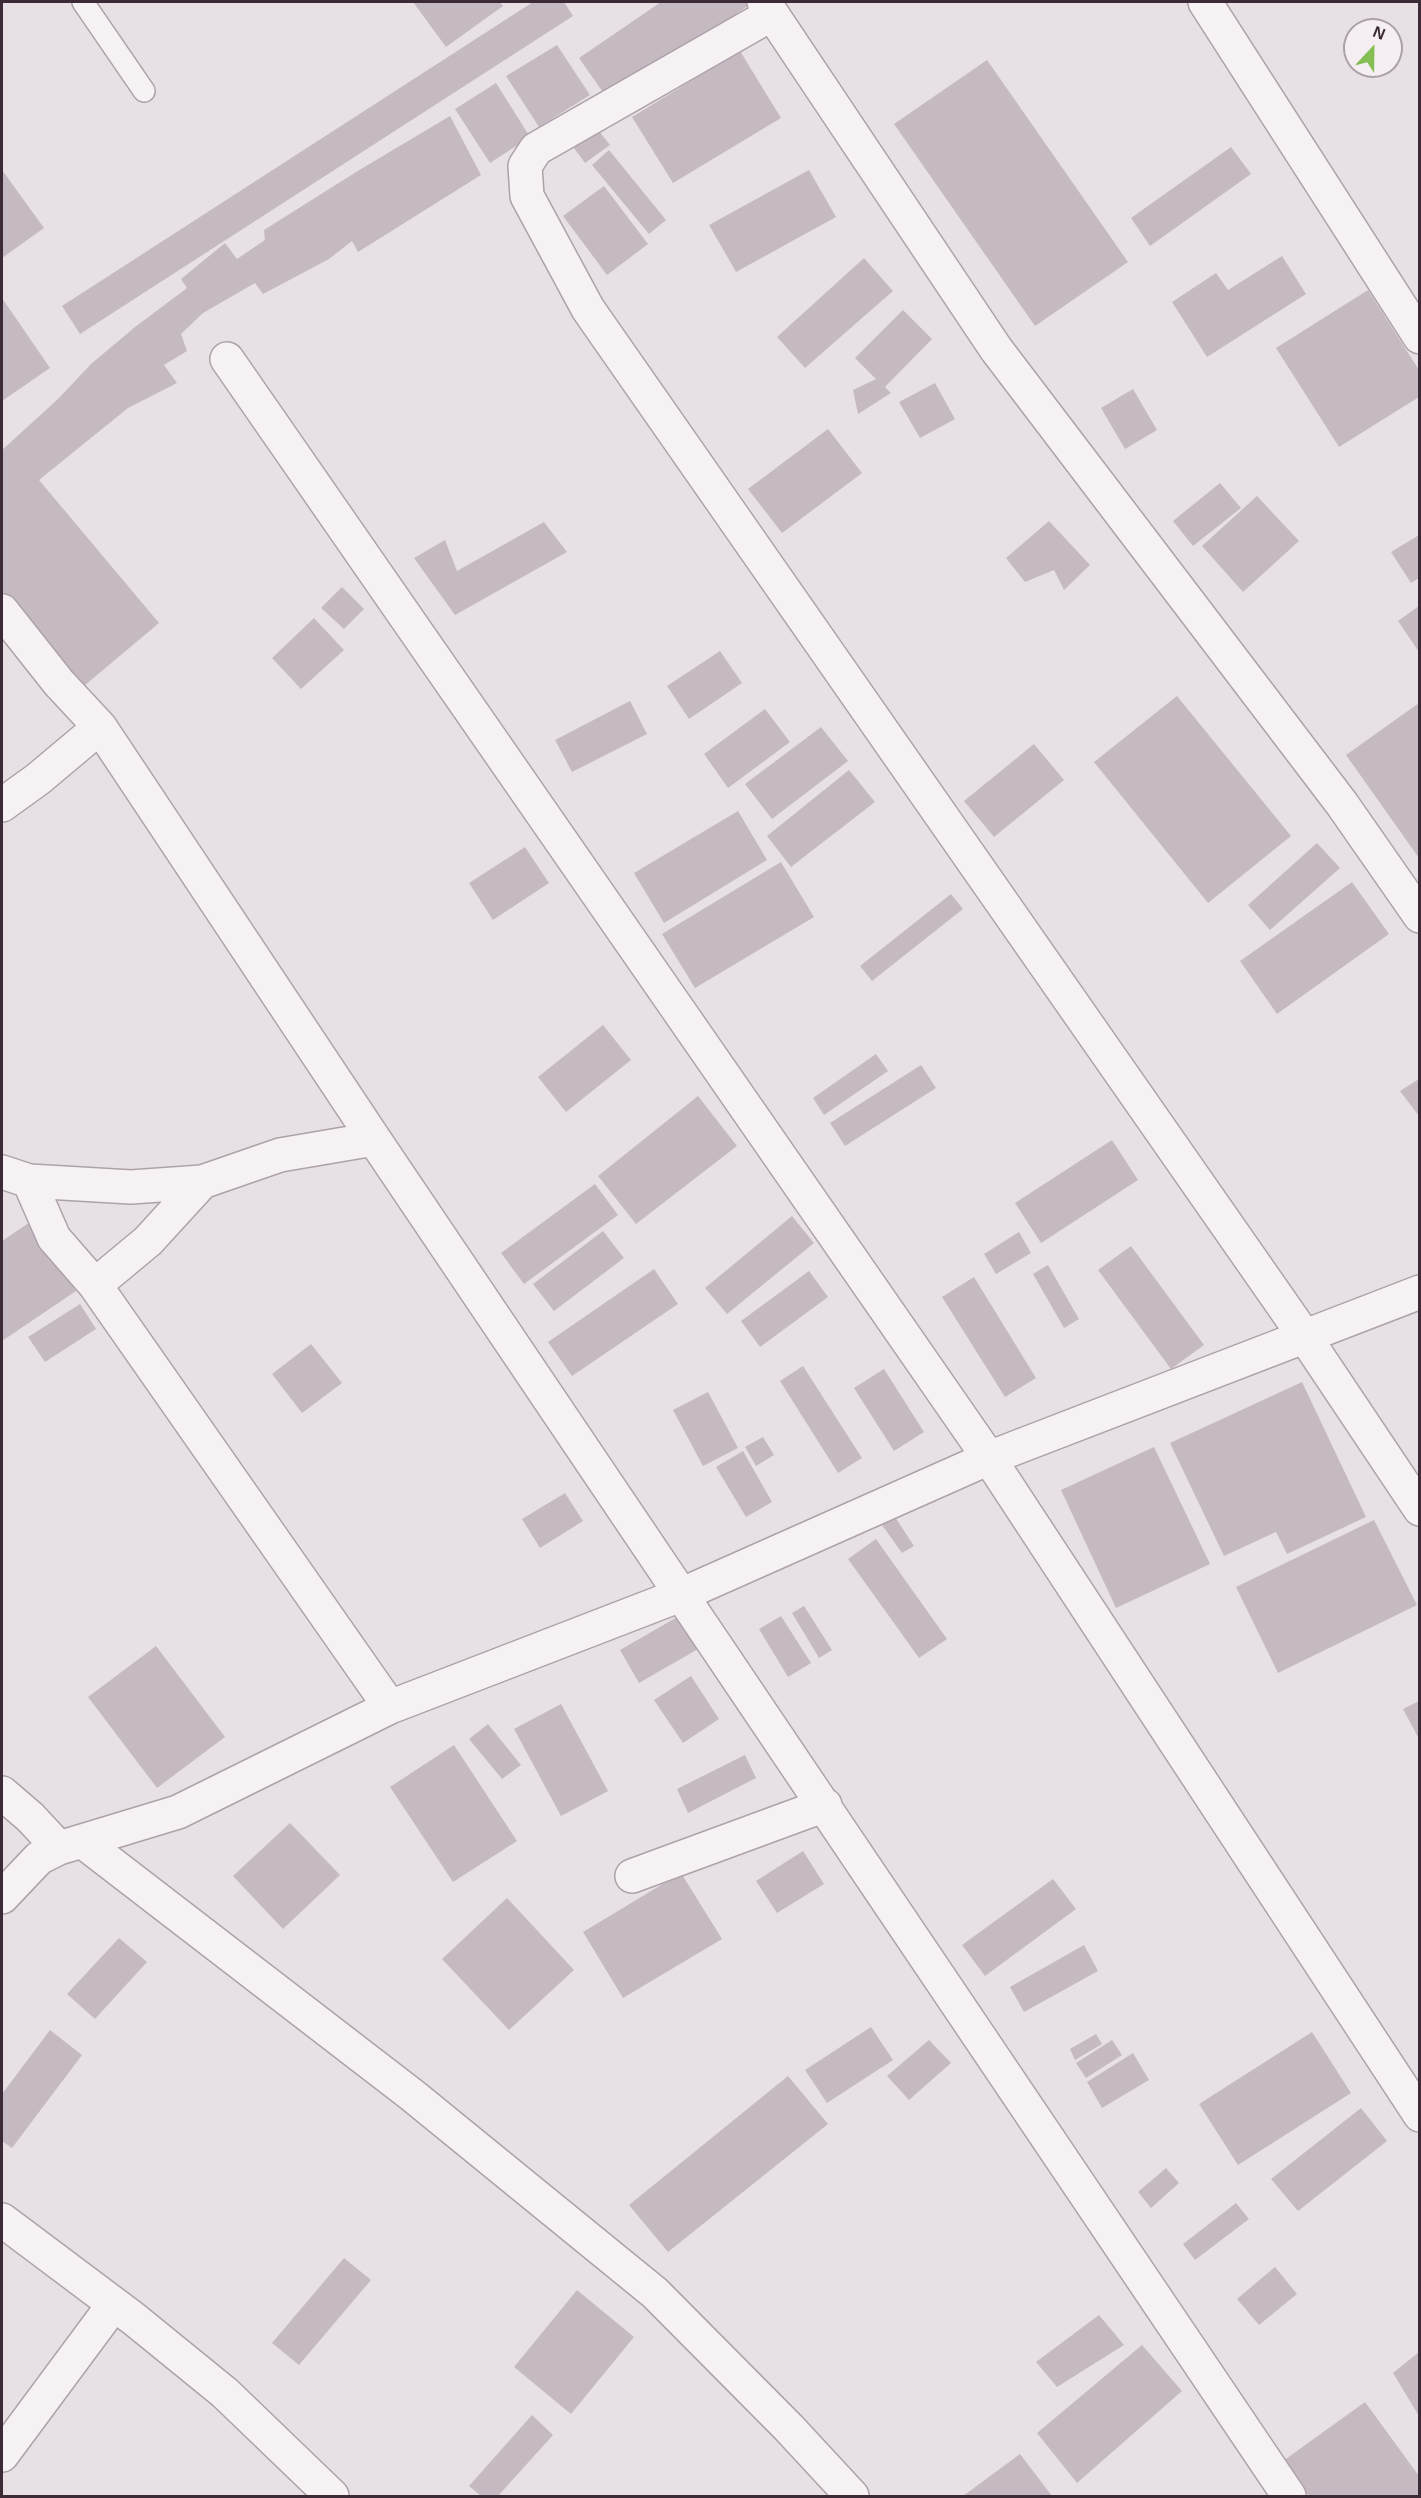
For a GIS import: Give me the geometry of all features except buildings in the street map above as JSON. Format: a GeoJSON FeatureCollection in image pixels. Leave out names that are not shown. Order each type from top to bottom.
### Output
{"type":"FeatureCollection","features":[{"type":"Feature","properties":{"kind":"street"},"geometry":{"type":"LineString","coordinates":[[1205,2],[1419,337]]}},
{"type":"Feature","properties":{"kind":"street"},"geometry":{"type":"LineString","coordinates":[[1419,916],[1342,804],[996,349],[768,8],[536,149],[525,166],[527,196],[588,309],[1305,1337],[1419,1509]]}},
{"type":"Feature","properties":{"kind":"street"},"geometry":{"type":"LineString","coordinates":[[227,359],[989,1458],[1419,2115]]}},
{"type":"Feature","properties":{"kind":"street"},"geometry":{"type":"LineString","coordinates":[[2,611],[59,682],[100,727],[374,1139],[683,1594],[1289,2496]]}},
{"type":"Feature","properties":{"kind":"street"},"geometry":{"type":"LineString","coordinates":[[2,805],[38,779],[100,727]]}},
{"type":"Feature","properties":{"kind":"street"},"geometry":{"type":"LineString","coordinates":[[15,1176],[131,1187],[202,1182],[280,1155],[374,1139]]}},
{"type":"Feature","properties":{"kind":"street"},"geometry":{"type":"LineString","coordinates":[[15,1176],[54,1238],[95,1285],[390,1707]]}},
{"type":"Feature","properties":{"kind":"street"},"geometry":{"type":"LineString","coordinates":[[95,1285],[148,1241],[202,1182]]}},
{"type":"Feature","properties":{"kind":"street"},"geometry":{"type":"LineString","coordinates":[[2,1897],[39,1858],[70,1845],[178,1812],[390,1707],[683,1594],[989,1458],[1419,1292]]}},
{"type":"Feature","properties":{"kind":"street"},"geometry":{"type":"LineString","coordinates":[[2,1792],[30,1817],[412,2095],[655,2293],[789,2428],[852,2496]]}},
{"type":"Feature","properties":{"kind":"street"},"geometry":{"type":"LineString","coordinates":[[632,1876],[825,1805]]}},
{"type":"Feature","properties":{"kind":"street"},"geometry":{"type":"LineString","coordinates":[[2,2220],[114,2304],[225,2393],[332,2496]]}},
{"type":"Feature","properties":{"kind":"street"},"geometry":{"type":"LineString","coordinates":[[2,2455],[114,2304]]}},
{"type":"Feature","properties":{"kind":"lane"},"geometry":{"type":"LineString","coordinates":[[83,2],[144,91]]}}]}
